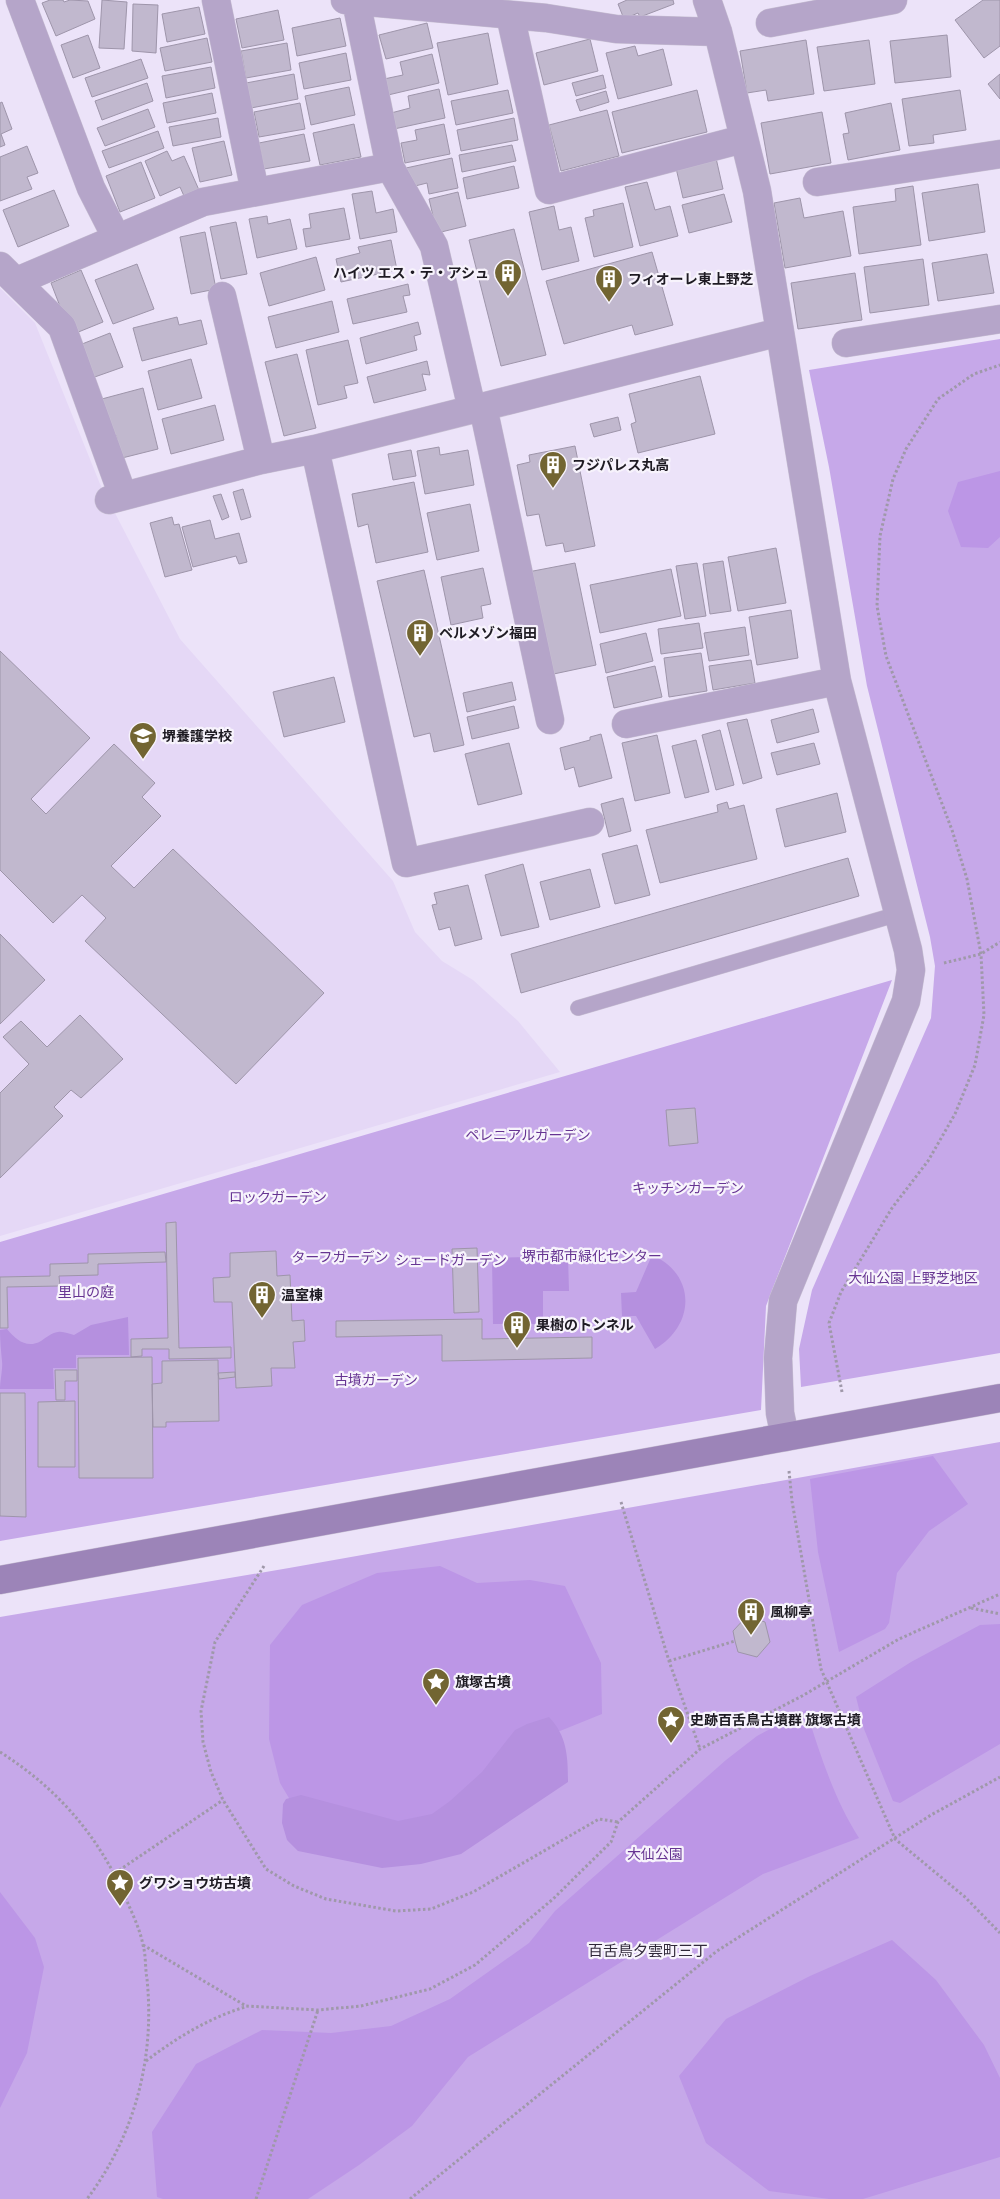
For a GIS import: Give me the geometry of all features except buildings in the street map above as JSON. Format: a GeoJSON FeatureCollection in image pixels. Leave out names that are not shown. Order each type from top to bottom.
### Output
{"type":"FeatureCollection","features":[{"type":"Feature","properties":{"kind":"street"},"geometry":{"type":"LineString","coordinates":[[20,0],[91,188],[116,237]]}},
{"type":"Feature","properties":{"kind":"street"},"geometry":{"type":"LineString","coordinates":[[216,0],[255,192]]}},
{"type":"Feature","properties":{"kind":"street"},"geometry":{"type":"LineString","coordinates":[[550,720],[477,408],[434,246],[390,167],[350,0],[385,1],[510,15],[543,9],[616,29],[718,32]]}},
{"type":"Feature","properties":{"kind":"street"},"geometry":{"type":"LineString","coordinates":[[707,0],[718,32],[757,191],[837,681],[908,950],[911,970],[906,1001],[783,1301],[778,1358],[780,1413],[785,1438]]}},
{"type":"Feature","properties":{"kind":"street"},"geometry":{"type":"LineString","coordinates":[[770,23],[893,0]]}},
{"type":"Feature","properties":{"kind":"street"},"geometry":{"type":"LineString","coordinates":[[510,15],[549,190],[743,139]]}},
{"type":"Feature","properties":{"kind":"street"},"geometry":{"type":"LineString","coordinates":[[817,182],[999,162]]}},
{"type":"Feature","properties":{"kind":"street"},"geometry":{"type":"LineString","coordinates":[[390,167],[203,202],[116,237],[8,273],[62,327],[116,498],[261,460],[314,449],[780,332]]}},
{"type":"Feature","properties":{"kind":"street"},"geometry":{"type":"LineString","coordinates":[[222,296],[261,460]]}},
{"type":"Feature","properties":{"kind":"street"},"geometry":{"type":"LineString","coordinates":[[846,343],[1000,319]]}},
{"type":"Feature","properties":{"kind":"street"},"geometry":{"type":"LineString","coordinates":[[314,449],[406,863],[590,822]]}},
{"type":"Feature","properties":{"kind":"street"},"geometry":{"type":"LineString","coordinates":[[626,724],[837,681]]}},
{"type":"Feature","properties":{"kind":"street"},"geometry":{"type":"LineString","coordinates":[[0,1580],[1000,1398]]}},
{"type":"Feature","properties":{"kind":"lane"},"geometry":{"type":"LineString","coordinates":[[578,1008],[898,914]]}},
{"type":"Feature","properties":{"kind":"path"},"geometry":{"type":"LineString","coordinates":[[911,970],[981,954],[1000,942]]}},
{"type":"Feature","properties":{"kind":"path"},"geometry":{"type":"LineString","coordinates":[[788,1466],[810,1614],[821,1669],[894,1839],[965,1896],[1000,1933]]}},
{"type":"Feature","properties":{"kind":"path"},"geometry":{"type":"LineString","coordinates":[[619,1495],[669,1661],[700,1749]]}},
{"type":"Feature","properties":{"kind":"path"},"geometry":{"type":"LineString","coordinates":[[266,1563],[215,1642],[201,1712],[203,1742],[211,1772],[223,1800],[266,1869],[294,1886],[326,1899],[396,1911],[431,1909],[473,1892],[598,1819],[618,1822]]}},
{"type":"Feature","properties":{"kind":"path"},"geometry":{"type":"LineString","coordinates":[[146,2062],[165,2046],[219,2015],[246,2006],[318,2010],[361,2006],[430,1989],[475,1964],[553,1899],[611,1842],[618,1822],[700,1749],[802,1696],[825,1680],[900,1639],[1000,1594]]}},
{"type":"Feature","properties":{"kind":"path"},"geometry":{"type":"LineString","coordinates":[[970,1608],[1000,1614]]}},
{"type":"Feature","properties":{"kind":"path"},"geometry":{"type":"LineString","coordinates":[[669,1661],[735,1641]]}},
{"type":"Feature","properties":{"kind":"path"},"geometry":{"type":"LineString","coordinates":[[0,1752],[26,1769],[61,1799],[91,1834],[115,1873],[143,1945],[149,2005],[146,2062],[139,2095],[124,2138],[102,2179],[87,2199]]}},
{"type":"Feature","properties":{"kind":"path"},"geometry":{"type":"LineString","coordinates":[[410,2199],[717,1951],[931,1815],[1000,1778]]}},
{"type":"Feature","properties":{"kind":"path"},"geometry":{"type":"LineString","coordinates":[[115,1873],[223,1800]]}},
{"type":"Feature","properties":{"kind":"path"},"geometry":{"type":"LineString","coordinates":[[143,1945],[246,2006]]}},
{"type":"Feature","properties":{"kind":"path"},"geometry":{"type":"LineString","coordinates":[[256,2199],[318,2010]]}},
{"type":"Feature","properties":{"kind":"shaded area","name":"堺養護学校"},"geometry":{"type":"Polygon","coordinates":[[[0,288],[35,323],[100,484],[180,639],[393,881],[415,932],[442,961],[473,980],[518,1021],[560,1072],[0,1236],[0,288]]]}},
{"type":"Feature","properties":{"kind":"shaded area"},"geometry":{"type":"Polygon","coordinates":[[[652,1255],[677,1274],[683,1287],[685,1300],[684,1314],[678,1327],[668,1339],[655,1349],[636,1316],[622,1316],[621,1293],[636,1292],[652,1255]]]}},
{"type":"Feature","properties":{"kind":"shaded area"},"geometry":{"type":"Polygon","coordinates":[[[568,1256],[569,1291],[543,1291],[543,1324],[493,1324],[492,1258],[568,1256]]]}},
{"type":"Feature","properties":{"kind":"shaded area"},"geometry":{"type":"Polygon","coordinates":[[[128,1317],[129,1355],[76,1355],[76,1368],[53,1368],[54,1389],[0,1389],[2,1364],[0,1330],[7,1329],[18,1340],[31,1344],[56,1333],[62,1332],[74,1335],[91,1325],[128,1317]]]}},
{"type":"Feature","properties":{"kind":"shaded area"},"geometry":{"type":"Polygon","coordinates":[[[549,1717],[563,1739],[568,1764],[568,1782],[461,1854],[421,1864],[382,1868],[298,1851],[287,1840],[282,1823],[283,1804],[286,1799],[301,1795],[398,1821],[432,1814],[450,1801],[482,1772],[515,1730],[549,1717]]]}},
{"type":"Feature","properties":{"kind":"green space","name":"大仙公園 上野芝地区"},"geometry":{"type":"Polygon","coordinates":[[[1000,339],[1000,1353],[801,1387],[799,1349],[812,1290],[931,1018],[935,966],[930,937],[867,686],[829,467],[809,370],[1000,339]]]}},
{"type":"Feature","properties":{"kind":"green space"},"geometry":{"type":"Polygon","coordinates":[[[1000,471],[1000,537],[988,548],[961,547],[948,511],[958,482],[1000,471]]]}},
{"type":"Feature","properties":{"kind":"green space","name":"堺市都市緑化センター"},"geometry":{"type":"Polygon","coordinates":[[[892,980],[766,1306],[761,1410],[0,1541],[0,1242],[892,980]]]}},
{"type":"Feature","properties":{"kind":"green space","name":"大仙公園"},"geometry":{"type":"Polygon","coordinates":[[[1000,1442],[1000,2199],[0,2199],[0,1617],[289,1568],[1000,1442]]]}},
{"type":"Feature","properties":{"kind":"green space"},"geometry":{"type":"Polygon","coordinates":[[[933,1456],[968,1504],[929,1531],[897,1573],[889,1623],[885,1629],[839,1652],[818,1552],[810,1479],[933,1456]]]}},
{"type":"Feature","properties":{"kind":"green space"},"geometry":{"type":"Polygon","coordinates":[[[440,1566],[477,1583],[530,1580],[565,1586],[601,1663],[602,1714],[550,1735],[413,1854],[302,1820],[280,1783],[269,1739],[270,1645],[302,1605],[377,1573],[440,1566]]]}},
{"type":"Feature","properties":{"kind":"green space"},"geometry":{"type":"Polygon","coordinates":[[[1000,1624],[1000,1744],[900,1803],[893,1801],[864,1729],[856,1697],[911,1662],[980,1625],[1000,1624]]]}},
{"type":"Feature","properties":{"kind":"green space"},"geometry":{"type":"Polygon","coordinates":[[[806,1710],[822,1760],[835,1792],[859,1838],[763,1874],[468,2057],[412,2126],[308,2199],[163,2199],[157,2197],[152,2132],[196,2064],[262,2030],[331,2033],[391,2026],[450,1999],[529,1943],[555,1911],[726,1760],[757,1736],[806,1710]]]}},
{"type":"Feature","properties":{"kind":"green space"},"geometry":{"type":"Polygon","coordinates":[[[0,1892],[35,1938],[44,1967],[27,2053],[0,2108],[0,1892]]]}},
{"type":"Feature","properties":{"kind":"green space"},"geometry":{"type":"Polygon","coordinates":[[[892,1940],[936,1980],[984,2045],[1000,2078],[1000,2157],[863,2199],[829,2199],[769,2191],[706,2143],[679,2076],[726,2019],[810,1976],[892,1940]]]}},
{"type":"Feature","properties":{"kind":"place","name":"ハイツ エス・テ・アシュ"},"geometry":{"type":"Point","coordinates":[508,297]}},
{"type":"Feature","properties":{"kind":"place","name":"フィオーレ東上野芝"},"geometry":{"type":"Point","coordinates":[609,303]}},
{"type":"Feature","properties":{"kind":"place","name":"フジパレス丸高"},"geometry":{"type":"Point","coordinates":[553,489]}},
{"type":"Feature","properties":{"kind":"place","name":"ベルメゾン福田"},"geometry":{"type":"Point","coordinates":[420,657]}},
{"type":"Feature","properties":{"kind":"place","name":"堺養護学校"},"geometry":{"type":"Point","coordinates":[143,760]}},
{"type":"Feature","properties":{"kind":"place","name":"温室棟"},"geometry":{"type":"Point","coordinates":[262,1319]}},
{"type":"Feature","properties":{"kind":"place","name":"果樹のトンネル"},"geometry":{"type":"Point","coordinates":[517,1349]}},
{"type":"Feature","properties":{"kind":"place","name":"風柳亭"},"geometry":{"type":"Point","coordinates":[751,1636]}},
{"type":"Feature","properties":{"kind":"place","name":"旗塚古墳"},"geometry":{"type":"Point","coordinates":[436,1706]}},
{"type":"Feature","properties":{"kind":"place","name":"史跡百舌鳥古墳群 旗塚古墳"},"geometry":{"type":"Point","coordinates":[671,1744]}},
{"type":"Feature","properties":{"kind":"place","name":"グワショウ坊古墳"},"geometry":{"type":"Point","coordinates":[120,1907]}},
{"type":"Feature","properties":{"kind":"district","name":"百舌鳥夕雲町三丁"},"geometry":{"type":"Point","coordinates":[648,1951]}},
{"type":"Feature","properties":{"kind":"park label","name":"ペレニアルガーデン"},"geometry":{"type":"Point","coordinates":[528,1135]}},
{"type":"Feature","properties":{"kind":"park label","name":"キッチンガーデン"},"geometry":{"type":"Point","coordinates":[688,1188]}},
{"type":"Feature","properties":{"kind":"park label","name":"ロックガーデン"},"geometry":{"type":"Point","coordinates":[278,1197]}},
{"type":"Feature","properties":{"kind":"park label","name":"ターフガーデン"},"geometry":{"type":"Point","coordinates":[340,1257]}},
{"type":"Feature","properties":{"kind":"park label","name":"シェードガーデン"},"geometry":{"type":"Point","coordinates":[451,1260]}},
{"type":"Feature","properties":{"kind":"park label","name":"里山の庭"},"geometry":{"type":"Point","coordinates":[86,1292]}},
{"type":"Feature","properties":{"kind":"park label","name":"古墳ガーデン"},"geometry":{"type":"Point","coordinates":[376,1380]}}]}
